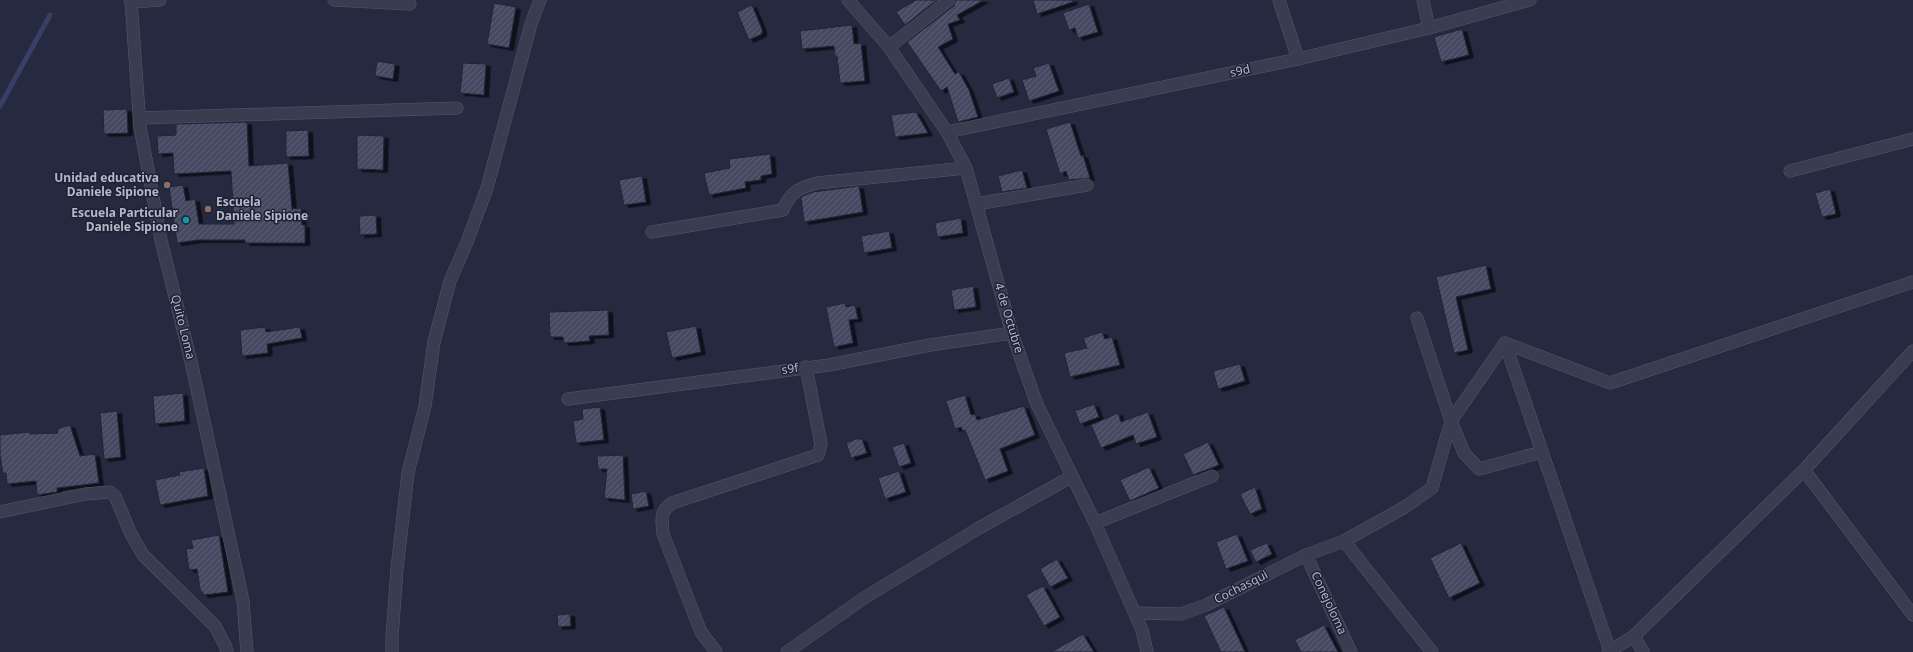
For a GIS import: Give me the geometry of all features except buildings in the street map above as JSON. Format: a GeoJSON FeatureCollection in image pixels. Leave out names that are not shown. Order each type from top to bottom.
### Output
{"type":"FeatureCollection","features":[{"type":"Feature","properties":{"kind":"street"},"geometry":{"type":"LineString","coordinates":[[131,1],[160,0]]}},
{"type":"Feature","properties":{"kind":"street"},"geometry":{"type":"LineString","coordinates":[[334,0],[410,4]]}},
{"type":"Feature","properties":{"kind":"street"},"geometry":{"type":"LineString","coordinates":[[392,652],[397,569],[408,473],[425,406],[434,342],[440,314],[450,281],[467,242],[487,188],[531,24],[540,0]]}},
{"type":"Feature","properties":{"kind":"street","name":"4 de Octubre"},"geometry":{"type":"LineString","coordinates":[[848,0],[889,47],[947,132],[966,168],[1012,333],[1036,402],[1071,477],[1095,523],[1135,613],[1147,652]]}},
{"type":"Feature","properties":{"kind":"street"},"geometry":{"type":"LineString","coordinates":[[889,47],[948,0]]}},
{"type":"Feature","properties":{"kind":"street"},"geometry":{"type":"LineString","coordinates":[[1279,0],[1298,59]]}},
{"type":"Feature","properties":{"kind":"street"},"geometry":{"type":"LineString","coordinates":[[1423,0],[1429,28]]}},
{"type":"Feature","properties":{"kind":"street","name":"s9d"},"geometry":{"type":"LineString","coordinates":[[947,132],[1298,59],[1429,28],[1530,0]]}},
{"type":"Feature","properties":{"kind":"street","name":"Quito Loma"},"geometry":{"type":"LineString","coordinates":[[131,1],[140,127],[161,240],[192,366],[243,601],[247,652]]}},
{"type":"Feature","properties":{"kind":"street"},"geometry":{"type":"LineString","coordinates":[[140,118],[457,108]]}},
{"type":"Feature","properties":{"kind":"street"},"geometry":{"type":"LineString","coordinates":[[1790,171],[1913,139]]}},
{"type":"Feature","properties":{"kind":"street"},"geometry":{"type":"LineString","coordinates":[[652,232],[783,210],[788,198],[801,188],[817,183],[966,168]]}},
{"type":"Feature","properties":{"kind":"street"},"geometry":{"type":"LineString","coordinates":[[976,204],[1087,185]]}},
{"type":"Feature","properties":{"kind":"street"},"geometry":{"type":"LineString","coordinates":[[1505,344],[1610,383],[1913,282]]}},
{"type":"Feature","properties":{"kind":"street"},"geometry":{"type":"LineString","coordinates":[[1417,318],[1451,421],[1464,453],[1479,469],[1542,452]]}},
{"type":"Feature","properties":{"kind":"street","name":"s9f"},"geometry":{"type":"LineString","coordinates":[[568,399],[829,365],[930,345],[1012,333]]}},
{"type":"Feature","properties":{"kind":"street"},"geometry":{"type":"LineString","coordinates":[[1451,421],[1505,344]]}},
{"type":"Feature","properties":{"kind":"street"},"geometry":{"type":"LineString","coordinates":[[1505,344],[1609,651],[1634,636],[1804,470],[1913,351]]}},
{"type":"Feature","properties":{"kind":"street"},"geometry":{"type":"LineString","coordinates":[[716,652],[701,632],[663,534],[662,516],[664,509],[672,503],[818,455],[821,444],[806,367]]}},
{"type":"Feature","properties":{"kind":"street","name":"Cochasqui"},"geometry":{"type":"LineString","coordinates":[[1135,613],[1181,614],[1206,605],[1306,554],[1344,541],[1405,507],[1432,488],[1451,421]]}},
{"type":"Feature","properties":{"kind":"street"},"geometry":{"type":"LineString","coordinates":[[1804,470],[1913,615]]}},
{"type":"Feature","properties":{"kind":"street"},"geometry":{"type":"LineString","coordinates":[[1095,523],[1212,476]]}},
{"type":"Feature","properties":{"kind":"street"},"geometry":{"type":"LineString","coordinates":[[787,652],[891,582],[979,528],[1071,477]]}},
{"type":"Feature","properties":{"kind":"street"},"geometry":{"type":"LineString","coordinates":[[0,512],[85,494],[110,492],[115,496],[131,534],[143,555],[215,626],[226,645],[227,652]]}},
{"type":"Feature","properties":{"kind":"street"},"geometry":{"type":"LineString","coordinates":[[1344,541],[1432,652]]}},
{"type":"Feature","properties":{"kind":"street","name":"Conejoloma"},"geometry":{"type":"LineString","coordinates":[[1306,554],[1351,652]]}},
{"type":"Feature","properties":{"kind":"street"},"geometry":{"type":"LineString","coordinates":[[1634,636],[1643,652]]}},
{"type":"Feature","properties":{"kind":"waterway"},"geometry":{"type":"LineString","coordinates":[[0,106],[50,15]]}},
{"type":"Feature","properties":{"kind":"place","name":"Unidad educativa Daniele Sipione"},"geometry":{"type":"Point","coordinates":[167,185]}},
{"type":"Feature","properties":{"kind":"place","name":"Escuela Daniele Sipione"},"geometry":{"type":"Point","coordinates":[208,209]}},
{"type":"Feature","properties":{"kind":"place","name":"Escuela Particular Daniele Sipione"},"geometry":{"type":"Point","coordinates":[186,220]}}]}
